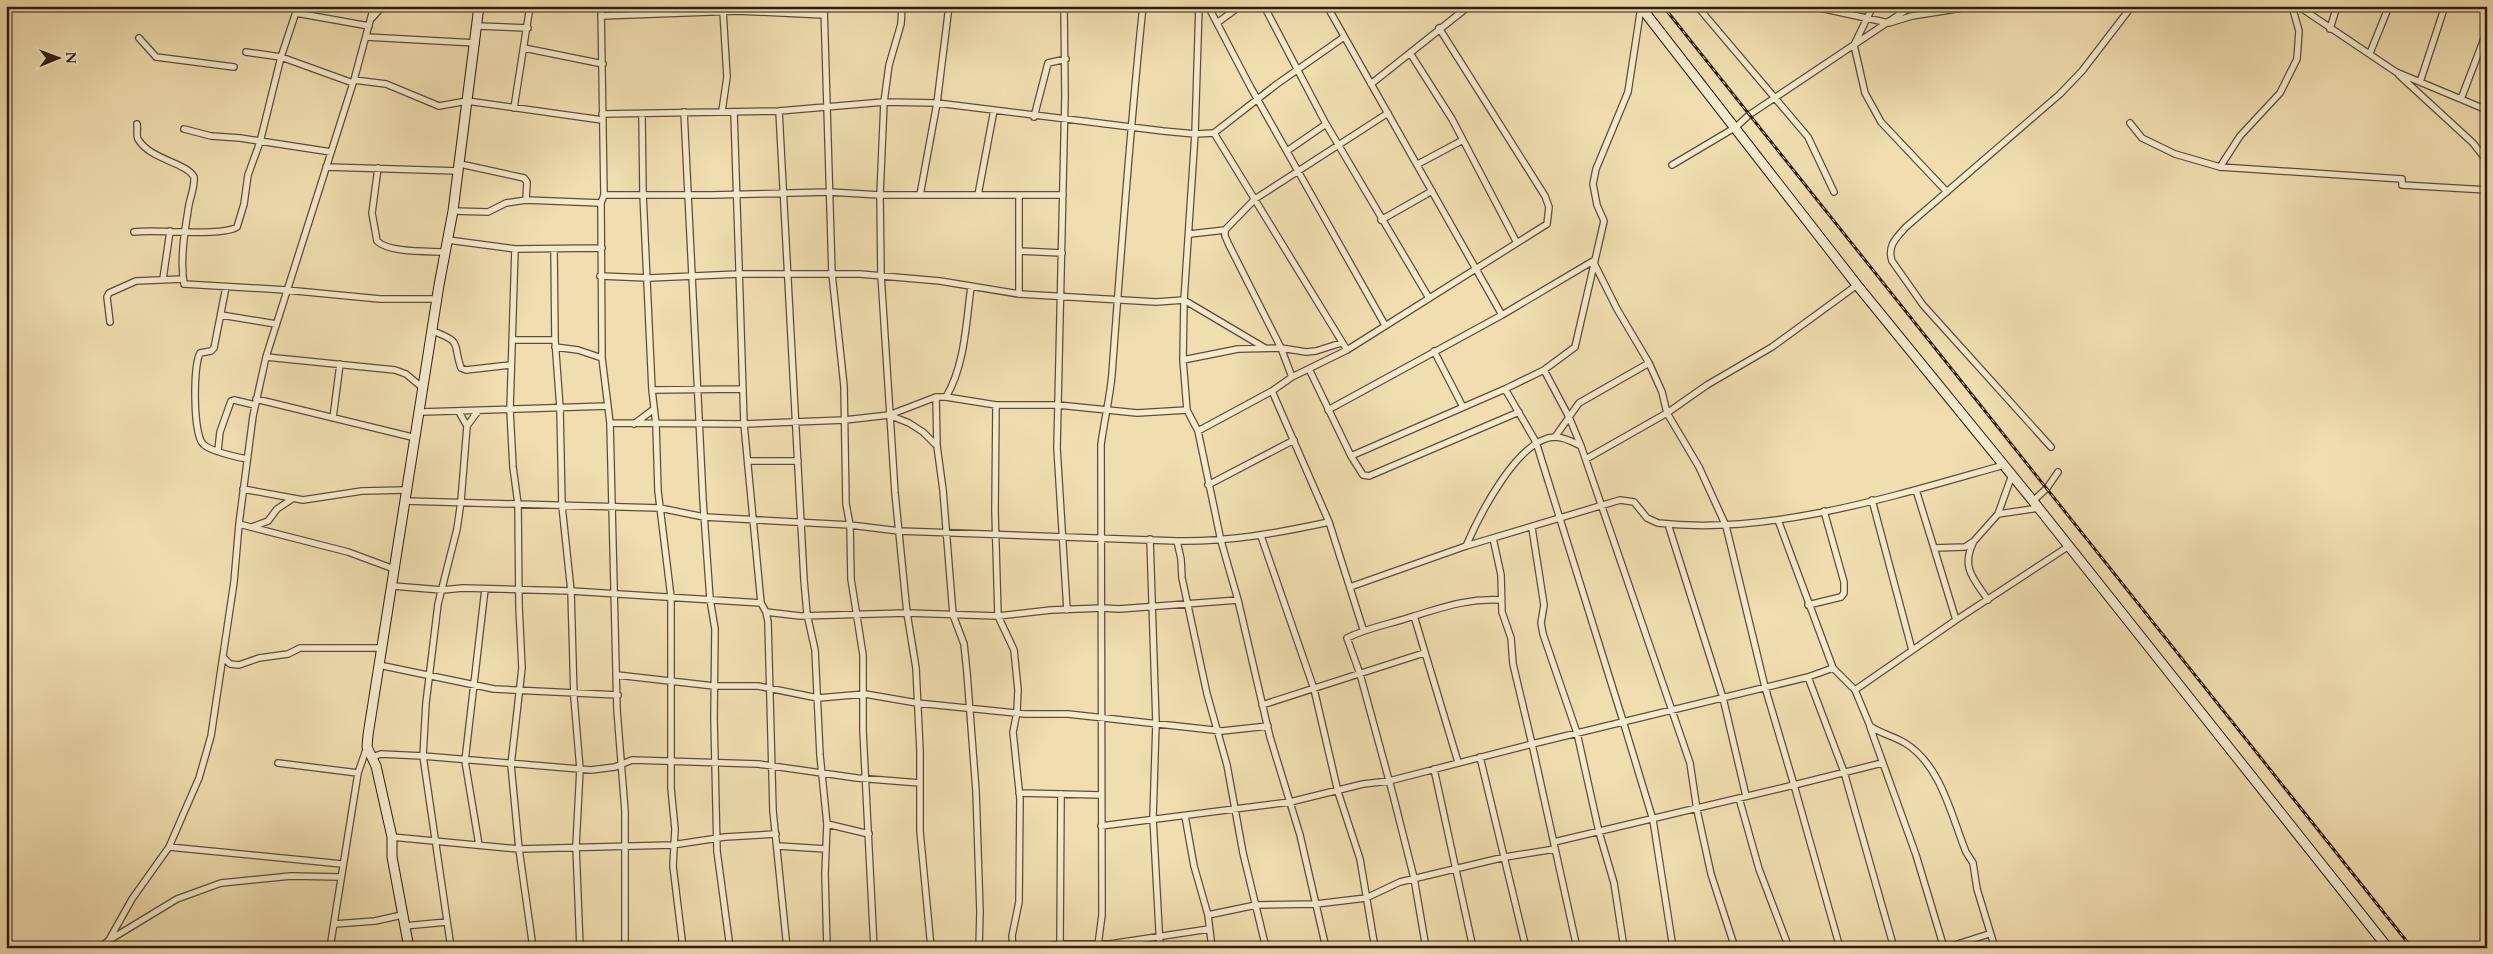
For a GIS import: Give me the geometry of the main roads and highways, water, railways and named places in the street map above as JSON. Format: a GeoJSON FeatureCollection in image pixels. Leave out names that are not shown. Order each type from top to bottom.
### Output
{"type":"FeatureCollection","features":[{"type":"Feature","properties":{"kind":"railway"},"geometry":{"type":"LineString","coordinates":[[1663,6],[2412,948]]}}]}
